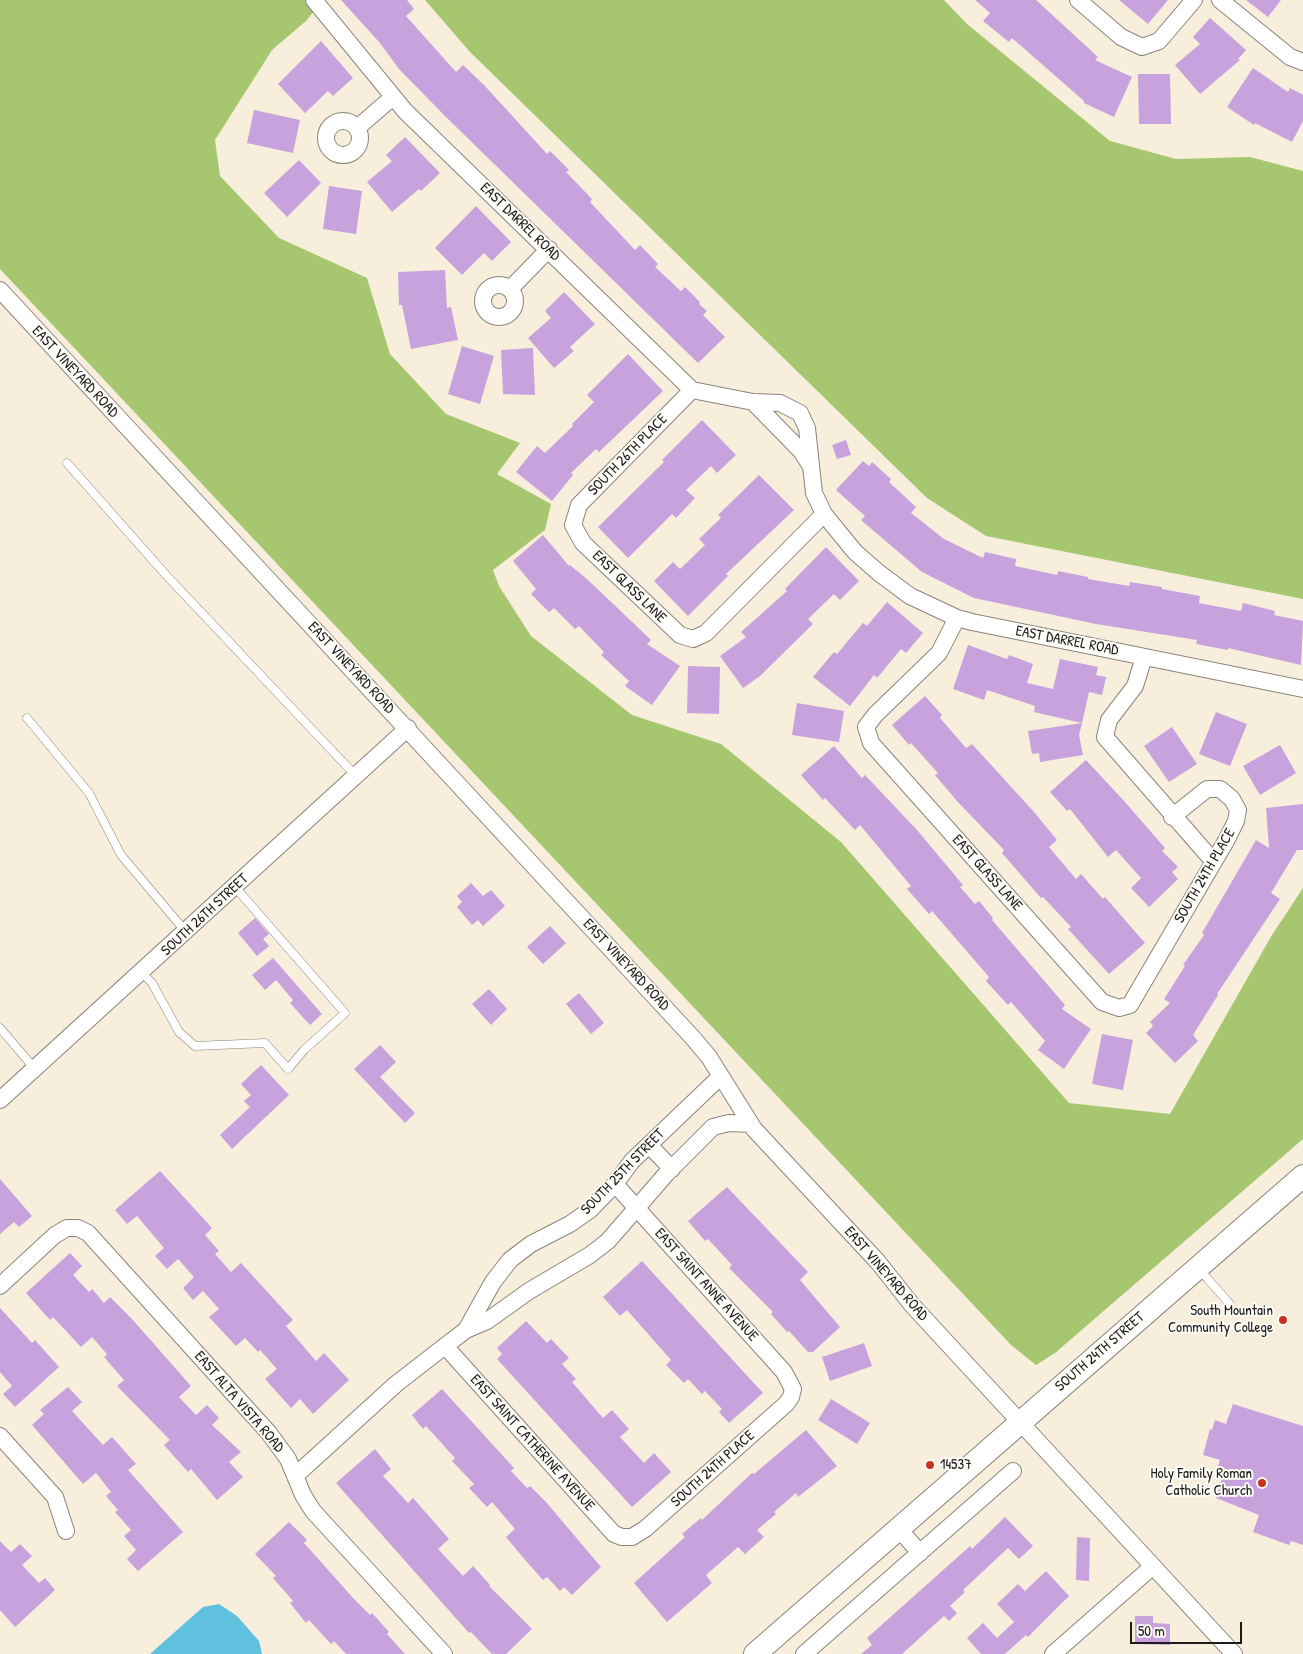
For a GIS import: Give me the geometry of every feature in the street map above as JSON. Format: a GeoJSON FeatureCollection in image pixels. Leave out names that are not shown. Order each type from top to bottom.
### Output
{"type":"FeatureCollection","features":[{"type":"Feature","properties":{"kind":"main road","name":"SOUTH 24TH STREET"},"geometry":{"type":"LineString","coordinates":[[755,1654],[1303,1176]]}},
{"type":"Feature","properties":{"kind":"street","name":"EAST DARREL ROAD"},"geometry":{"type":"LineString","coordinates":[[314,0],[393,97],[430,136],[549,249],[692,390],[753,402],[780,403],[800,413],[807,428],[814,493],[824,514],[855,552],[879,573],[910,596],[957,618],[1144,657]]}},
{"type":"Feature","properties":{"kind":"street"},"geometry":{"type":"LineString","coordinates":[[1078,0],[1121,37],[1142,47],[1159,41],[1194,0]]}},
{"type":"Feature","properties":{"kind":"street"},"geometry":{"type":"LineString","coordinates":[[1220,0],[1290,57],[1303,62]]}},
{"type":"Feature","properties":{"kind":"street"},"geometry":{"type":"LineString","coordinates":[[357,128],[393,97]]}},
{"type":"Feature","properties":{"kind":"street"},"geometry":{"type":"LineString","coordinates":[[510,289],[549,249]]}},
{"type":"Feature","properties":{"kind":"street","name":"EAST VINEYARD ROAD"},"geometry":{"type":"LineString","coordinates":[[0,290],[408,728],[693,1038],[709,1056],[751,1124],[878,1262],[912,1305],[1234,1654]]}},
{"type":"Feature","properties":{"kind":"street","name":"SOUTH 26TH PLACE"},"geometry":{"type":"LineString","coordinates":[[572,525],[579,505],[692,390]]}},
{"type":"Feature","properties":{"kind":"street","name":"EAST DARREL ROAD"},"geometry":{"type":"LineString","coordinates":[[753,402],[801,451],[810,465]]}},
{"type":"Feature","properties":{"kind":"street","name":"EAST GLASS LANE"},"geometry":{"type":"LineString","coordinates":[[572,525],[583,542],[673,629],[680,635],[693,639],[706,632],[824,514]]}},
{"type":"Feature","properties":{"kind":"street","name":"EAST GLASS LANE"},"geometry":{"type":"LineString","coordinates":[[957,618],[939,653],[875,715],[866,727],[871,743],[1102,1002],[1119,1008]]}},
{"type":"Feature","properties":{"kind":"street"},"geometry":{"type":"LineString","coordinates":[[1214,862],[1172,817],[1105,737],[1109,720],[1135,686],[1144,657],[1303,689]]}},
{"type":"Feature","properties":{"kind":"street","name":"SOUTH 26TH STREET"},"geometry":{"type":"LineString","coordinates":[[0,1100],[408,728]]}},
{"type":"Feature","properties":{"kind":"street","name":"SOUTH 24TH PLACE"},"geometry":{"type":"LineString","coordinates":[[1119,1008],[1130,1005],[1214,862],[1236,821],[1238,810],[1232,799],[1220,789],[1207,789],[1172,817]]}},
{"type":"Feature","properties":{"kind":"street","name":"SOUTH 25TH STREET"},"geometry":{"type":"LineString","coordinates":[[466,1330],[493,1282],[510,1260],[531,1244],[570,1224],[590,1210],[615,1184],[632,1161],[721,1076]]}},
{"type":"Feature","properties":{"kind":"street","name":"SOUTH 25TH STREET"},"geometry":{"type":"LineString","coordinates":[[295,1476],[396,1384],[466,1330],[487,1321],[529,1291],[590,1255],[622,1227],[672,1168],[712,1127],[729,1123],[751,1124]]}},
{"type":"Feature","properties":{"kind":"street"},"geometry":{"type":"LineString","coordinates":[[649,1145],[672,1168]]}},
{"type":"Feature","properties":{"kind":"street","name":"EAST SAINT ANNE AVENUE"},"geometry":{"type":"LineString","coordinates":[[615,1184],[784,1372],[793,1388]]}},
{"type":"Feature","properties":{"kind":"street","name":"EAST ALTA VISTA ROAD"},"geometry":{"type":"LineString","coordinates":[[0,1286],[55,1236],[67,1228],[78,1228],[88,1233],[269,1433],[288,1459],[313,1511],[444,1654]]}},
{"type":"Feature","properties":{"kind":"street","name":"EAST SAINT CATHERINE AVENUE"},"geometry":{"type":"LineString","coordinates":[[445,1346],[614,1534],[622,1537]]}},
{"type":"Feature","properties":{"kind":"street","name":"SOUTH 24TH PLACE"},"geometry":{"type":"LineString","coordinates":[[622,1537],[632,1537],[645,1529],[786,1404],[791,1397],[793,1388]]}},
{"type":"Feature","properties":{"kind":"street"},"geometry":{"type":"LineString","coordinates":[[0,1436],[55,1497],[66,1531]]}},
{"type":"Feature","properties":{"kind":"street"},"geometry":{"type":"LineString","coordinates":[[804,1654],[1013,1471]]}},
{"type":"Feature","properties":{"kind":"street"},"geometry":{"type":"LineString","coordinates":[[899,1529],[920,1553]]}},
{"type":"Feature","properties":{"kind":"street"},"geometry":{"type":"LineString","coordinates":[[1053,1654],[1152,1566]]}},
{"type":"Feature","properties":{"kind":"lane"},"geometry":{"type":"LineString","coordinates":[[66,463],[166,574],[356,776]]}},
{"type":"Feature","properties":{"kind":"lane"},"geometry":{"type":"LineString","coordinates":[[27,718],[89,793],[121,855],[186,932]]}},
{"type":"Feature","properties":{"kind":"lane"},"geometry":{"type":"LineString","coordinates":[[142,972],[152,984],[179,1032],[195,1046],[265,1043],[288,1069],[304,1050],[345,1013],[235,887]]}},
{"type":"Feature","properties":{"kind":"lane"},"geometry":{"type":"LineString","coordinates":[[0,1028],[35,1070]]}},
{"type":"Feature","properties":{"kind":"lane"},"geometry":{"type":"LineString","coordinates":[[1198,1268],[1229,1303]]}},
{"type":"Feature","properties":{"kind":"green space"},"geometry":{"type":"Polygon","coordinates":[[[0,0],[323,0],[306,21],[272,50],[215,140],[220,176],[279,238],[367,278],[390,354],[446,414],[520,443],[497,474],[551,504],[545,530],[493,570],[499,586],[531,636],[632,715],[721,744],[841,842],[1069,1103],[1170,1114],[1272,935],[1303,888],[1303,1139],[1055,1353],[1036,1365],[1011,1345],[0,269],[0,0]]]}},
{"type":"Feature","properties":{"kind":"green space"},"geometry":{"type":"Polygon","coordinates":[[[425,0],[944,0],[967,24],[1110,141],[1176,159],[1250,157],[1303,171],[1303,599],[986,536],[927,498],[470,52],[425,0]]]}},
{"type":"Feature","properties":{"kind":"water"},"geometry":{"type":"Polygon","coordinates":[[[219,1604],[237,1616],[259,1641],[262,1654],[150,1654],[203,1607],[219,1604]]]}},
{"type":"Feature","properties":{"kind":"building"},"geometry":{"type":"Polygon","coordinates":[[[341,0],[407,0],[414,9],[406,16],[456,72],[463,65],[485,86],[547,154],[550,151],[569,170],[566,172],[592,199],[590,202],[635,250],[640,245],[658,264],[655,267],[681,291],[685,287],[700,302],[699,304],[707,311],[703,315],[725,337],[698,363],[446,117],[399,69],[380,43],[341,0]]]}},
{"type":"Feature","properties":{"kind":"building"},"geometry":{"type":"Polygon","coordinates":[[[975,0],[1036,0],[1098,57],[1095,60],[1132,77],[1114,117],[1084,103],[1012,38],[1009,42],[983,21],[990,13],[975,0]]]}},
{"type":"Feature","properties":{"kind":"building"},"geometry":{"type":"Polygon","coordinates":[[[1119,0],[1168,0],[1148,24],[1119,0]]]}},
{"type":"Feature","properties":{"kind":"building"},"geometry":{"type":"Polygon","coordinates":[[[1246,0],[1281,0],[1268,17],[1246,0]]]}},
{"type":"Feature","properties":{"kind":"building"},"geometry":{"type":"Polygon","coordinates":[[[1210,18],[1246,50],[1238,59],[1240,60],[1200,94],[1175,65],[1200,44],[1193,37],[1210,18]]]}},
{"type":"Feature","properties":{"kind":"building"},"geometry":{"type":"Polygon","coordinates":[[[321,41],[353,78],[333,96],[328,91],[305,113],[278,84],[321,41]]]}},
{"type":"Feature","properties":{"kind":"building"},"geometry":{"type":"Polygon","coordinates":[[[1253,68],[1288,92],[1290,88],[1303,95],[1303,121],[1292,142],[1255,123],[1254,125],[1227,107],[1253,68]]]}},
{"type":"Feature","properties":{"kind":"building"},"geometry":{"type":"Polygon","coordinates":[[[1138,74],[1170,74],[1171,124],[1139,124],[1138,74]]]}},
{"type":"Feature","properties":{"kind":"building"},"geometry":{"type":"Polygon","coordinates":[[[254,110],[300,120],[293,153],[247,143],[254,110]]]}},
{"type":"Feature","properties":{"kind":"building"},"geometry":{"type":"Polygon","coordinates":[[[405,137],[440,173],[421,191],[419,189],[392,212],[367,182],[392,161],[386,155],[405,137]]]}},
{"type":"Feature","properties":{"kind":"building"},"geometry":{"type":"Polygon","coordinates":[[[299,160],[321,183],[287,217],[264,193],[299,160]]]}},
{"type":"Feature","properties":{"kind":"building"},"geometry":{"type":"Polygon","coordinates":[[[329,186],[362,191],[356,234],[323,229],[329,186]]]}},
{"type":"Feature","properties":{"kind":"building"},"geometry":{"type":"Polygon","coordinates":[[[476,206],[511,242],[492,261],[484,253],[462,275],[435,248],[476,206]]]}},
{"type":"Feature","properties":{"kind":"building"},"geometry":{"type":"Polygon","coordinates":[[[445,270],[447,308],[451,307],[458,340],[411,349],[402,305],[399,305],[398,272],[445,270]]]}},
{"type":"Feature","properties":{"kind":"building"},"geometry":{"type":"Polygon","coordinates":[[[564,292],[595,324],[570,347],[574,351],[554,368],[528,338],[551,318],[545,311],[564,292]]]}},
{"type":"Feature","properties":{"kind":"building"},"geometry":{"type":"Polygon","coordinates":[[[462,346],[494,356],[480,404],[448,394],[462,346]]]}},
{"type":"Feature","properties":{"kind":"building"},"geometry":{"type":"Polygon","coordinates":[[[533,348],[535,395],[503,394],[501,350],[533,348]]]}},
{"type":"Feature","properties":{"kind":"building"},"geometry":{"type":"Polygon","coordinates":[[[628,354],[663,391],[599,452],[596,449],[571,473],[573,475],[552,501],[516,472],[537,446],[545,453],[573,426],[572,424],[594,402],[587,395],[628,354]]]}},
{"type":"Feature","properties":{"kind":"building"},"geometry":{"type":"Polygon","coordinates":[[[702,420],[736,455],[717,473],[711,466],[686,490],[695,498],[676,518],[672,514],[628,558],[598,527],[664,462],[662,460],[702,420]]]}},
{"type":"Feature","properties":{"kind":"building"},"geometry":{"type":"Polygon","coordinates":[[[846,440],[851,455],[837,459],[832,445],[846,440]]]}},
{"type":"Feature","properties":{"kind":"building"},"geometry":{"type":"Polygon","coordinates":[[[863,461],[869,466],[872,462],[891,479],[889,482],[916,507],[911,513],[944,539],[983,558],[985,552],[1016,559],[1015,566],[1057,575],[1058,571],[1088,577],[1088,579],[1129,586],[1130,582],[1162,587],[1162,589],[1200,596],[1199,603],[1241,611],[1243,603],[1275,611],[1274,615],[1303,621],[1301,665],[1228,648],[1228,650],[1196,644],[1197,640],[1096,624],[974,598],[922,572],[861,520],[865,516],[836,490],[863,461]]]}},
{"type":"Feature","properties":{"kind":"building"},"geometry":{"type":"Polygon","coordinates":[[[759,475],[794,510],[726,574],[728,576],[688,616],[654,581],[673,562],[680,569],[705,545],[699,539],[721,518],[718,515],[759,475]]]}},
{"type":"Feature","properties":{"kind":"building"},"geometry":{"type":"Polygon","coordinates":[[[543,535],[569,566],[588,580],[651,640],[647,644],[680,666],[652,705],[625,686],[629,681],[601,655],[604,652],[579,626],[575,629],[554,608],[549,612],[531,594],[536,589],[513,561],[543,535]]]}},
{"type":"Feature","properties":{"kind":"building"},"geometry":{"type":"Polygon","coordinates":[[[826,547],[859,581],[840,600],[834,594],[808,619],[813,624],[760,676],[743,688],[720,656],[746,637],[741,632],[787,591],[785,589],[826,547]]]}},
{"type":"Feature","properties":{"kind":"building"},"geometry":{"type":"Polygon","coordinates":[[[887,602],[923,633],[906,653],[901,649],[877,678],[874,675],[850,706],[813,677],[834,652],[837,654],[863,623],[867,626],[887,602]]]}},
{"type":"Feature","properties":{"kind":"building"},"geometry":{"type":"Polygon","coordinates":[[[968,645],[1007,659],[1009,655],[1033,664],[1027,683],[1053,689],[1060,659],[1098,667],[1096,675],[1106,677],[1102,695],[1089,692],[1082,723],[1034,712],[1035,706],[987,690],[984,700],[953,689],[968,645]]]}},
{"type":"Feature","properties":{"kind":"building"},"geometry":{"type":"Polygon","coordinates":[[[688,666],[720,667],[719,714],[687,713],[688,666]]]}},
{"type":"Feature","properties":{"kind":"building"},"geometry":{"type":"Polygon","coordinates":[[[925,696],[942,715],[940,718],[966,748],[972,744],[1034,812],[1057,840],[1049,847],[1076,879],[1081,874],[1103,899],[1105,897],[1145,943],[1109,974],[1068,929],[1071,927],[1043,897],[1041,898],[1002,853],[1004,850],[957,801],[935,775],[938,773],[911,743],[909,745],[892,725],[925,696]]]}},
{"type":"Feature","properties":{"kind":"building"},"geometry":{"type":"Polygon","coordinates":[[[797,703],[844,711],[839,742],[792,735],[797,703]]]}},
{"type":"Feature","properties":{"kind":"building"},"geometry":{"type":"Polygon","coordinates":[[[1216,712],[1247,724],[1230,766],[1199,754],[1216,712]]]}},
{"type":"Feature","properties":{"kind":"building"},"geometry":{"type":"Polygon","coordinates":[[[1082,723],[1079,735],[1083,755],[1040,762],[1039,753],[1032,754],[1028,731],[1082,723]]]}},
{"type":"Feature","properties":{"kind":"building"},"geometry":{"type":"Polygon","coordinates":[[[1172,727],[1197,764],[1169,782],[1144,746],[1172,727]]]}},
{"type":"Feature","properties":{"kind":"building"},"geometry":{"type":"Polygon","coordinates":[[[1280,745],[1296,773],[1260,795],[1243,766],[1280,745]]]}},
{"type":"Feature","properties":{"kind":"building"},"geometry":{"type":"Polygon","coordinates":[[[834,746],[862,778],[865,775],[917,830],[963,885],[960,887],[975,904],[979,901],[993,918],[992,920],[1065,1005],[1062,1009],[1091,1029],[1064,1069],[1038,1050],[1045,1041],[1011,1002],[1008,1005],[986,981],[989,977],[932,911],[929,914],[907,889],[911,886],[860,825],[855,830],[825,798],[823,800],[801,775],[834,746]]]}},
{"type":"Feature","properties":{"kind":"building"},"geometry":{"type":"Polygon","coordinates":[[[1086,760],[1165,848],[1162,851],[1178,867],[1172,872],[1178,879],[1149,907],[1131,888],[1141,878],[1116,850],[1108,857],[1070,809],[1067,811],[1050,792],[1086,760]]]}},
{"type":"Feature","properties":{"kind":"building"},"geometry":{"type":"Polygon","coordinates":[[[1303,804],[1303,850],[1297,850],[1271,893],[1280,899],[1217,994],[1193,1035],[1198,1041],[1175,1063],[1146,1033],[1153,1026],[1150,1022],[1170,1003],[1164,999],[1185,966],[1183,965],[1204,935],[1202,933],[1256,840],[1269,848],[1266,808],[1303,804]]]}},
{"type":"Feature","properties":{"kind":"building"},"geometry":{"type":"Polygon","coordinates":[[[471,883],[483,896],[491,890],[505,906],[483,926],[478,920],[472,925],[457,907],[462,902],[457,896],[471,883]]]}},
{"type":"Feature","properties":{"kind":"building"},"geometry":{"type":"Polygon","coordinates":[[[255,918],[269,934],[263,939],[269,946],[257,956],[238,933],[255,918]]]}},
{"type":"Feature","properties":{"kind":"building"},"geometry":{"type":"Polygon","coordinates":[[[550,926],[566,943],[543,964],[527,947],[550,926]]]}},
{"type":"Feature","properties":{"kind":"building"},"geometry":{"type":"Polygon","coordinates":[[[273,958],[322,1014],[310,1025],[290,1003],[293,1000],[276,980],[265,990],[252,975],[273,958]]]}},
{"type":"Feature","properties":{"kind":"building"},"geometry":{"type":"Polygon","coordinates":[[[489,989],[507,1009],[491,1025],[472,1004],[489,989]]]}},
{"type":"Feature","properties":{"kind":"building"},"geometry":{"type":"Polygon","coordinates":[[[579,993],[604,1023],[591,1034],[566,1004],[579,993]]]}},
{"type":"Feature","properties":{"kind":"building"},"geometry":{"type":"Polygon","coordinates":[[[1102,1034],[1133,1040],[1123,1090],[1092,1084],[1102,1034]]]}},
{"type":"Feature","properties":{"kind":"building"},"geometry":{"type":"Polygon","coordinates":[[[380,1045],[396,1062],[380,1077],[415,1113],[405,1123],[354,1069],[380,1045]]]}},
{"type":"Feature","properties":{"kind":"building"},"geometry":{"type":"Polygon","coordinates":[[[261,1065],[289,1095],[232,1149],[220,1135],[250,1107],[244,1101],[251,1095],[241,1084],[261,1065]]]}},
{"type":"Feature","properties":{"kind":"building"},"geometry":{"type":"Polygon","coordinates":[[[160,1171],[212,1228],[205,1235],[219,1251],[215,1254],[231,1272],[241,1263],[293,1320],[286,1326],[316,1361],[324,1353],[349,1380],[313,1414],[300,1399],[291,1408],[265,1379],[277,1369],[260,1350],[258,1352],[245,1338],[236,1346],[209,1317],[219,1309],[203,1291],[193,1300],[183,1288],[194,1277],[178,1259],[167,1269],[155,1256],[164,1248],[137,1216],[127,1224],[115,1210],[160,1171]]]}},
{"type":"Feature","properties":{"kind":"building"},"geometry":{"type":"Polygon","coordinates":[[[0,1179],[32,1216],[19,1227],[14,1222],[0,1234],[0,1179]]]}},
{"type":"Feature","properties":{"kind":"building"},"geometry":{"type":"Polygon","coordinates":[[[727,1187],[808,1272],[800,1280],[840,1327],[813,1352],[808,1352],[789,1331],[787,1332],[771,1314],[773,1312],[729,1268],[732,1265],[708,1239],[705,1241],[688,1221],[727,1187]]]}},
{"type":"Feature","properties":{"kind":"building"},"geometry":{"type":"Polygon","coordinates":[[[70,1253],[82,1266],[73,1275],[89,1292],[92,1289],[104,1303],[110,1297],[132,1319],[191,1386],[179,1397],[196,1415],[207,1405],[219,1418],[212,1425],[241,1452],[229,1462],[243,1477],[217,1500],[191,1469],[188,1472],[164,1445],[170,1440],[117,1386],[124,1380],[104,1357],[107,1354],[92,1337],[81,1347],[53,1317],[50,1320],[26,1293],[70,1253]]]}},
{"type":"Feature","properties":{"kind":"building"},"geometry":{"type":"Polygon","coordinates":[[[642,1261],[763,1393],[729,1423],[719,1412],[722,1409],[705,1391],[702,1394],[688,1379],[684,1383],[666,1365],[671,1360],[627,1310],[620,1316],[603,1297],[642,1261]]]}},
{"type":"Feature","properties":{"kind":"building"},"geometry":{"type":"Polygon","coordinates":[[[0,1308],[32,1343],[35,1340],[59,1367],[15,1407],[3,1394],[12,1386],[0,1372],[0,1308]]]}},
{"type":"Feature","properties":{"kind":"building"},"geometry":{"type":"Polygon","coordinates":[[[526,1321],[547,1343],[551,1339],[569,1358],[562,1364],[576,1379],[572,1382],[603,1418],[612,1410],[629,1429],[620,1437],[644,1463],[654,1453],[671,1472],[632,1507],[497,1359],[502,1354],[497,1348],[526,1321]]]}},
{"type":"Feature","properties":{"kind":"building"},"geometry":{"type":"Polygon","coordinates":[[[864,1343],[872,1366],[830,1381],[822,1357],[864,1343]]]}},
{"type":"Feature","properties":{"kind":"building"},"geometry":{"type":"Polygon","coordinates":[[[68,1387],[82,1402],[72,1411],[103,1445],[112,1437],[136,1464],[128,1470],[183,1532],[138,1571],[127,1559],[136,1550],[124,1536],[131,1530],[115,1512],[118,1510],[106,1496],[111,1492],[96,1473],[83,1484],[32,1425],[44,1414],[40,1410],[68,1387]]]}},
{"type":"Feature","properties":{"kind":"building"},"geometry":{"type":"Polygon","coordinates":[[[442,1389],[514,1468],[511,1471],[527,1488],[530,1486],[546,1502],[601,1567],[572,1595],[564,1587],[560,1591],[547,1577],[543,1580],[526,1561],[506,1537],[515,1529],[492,1502],[487,1507],[469,1488],[474,1484],[452,1461],[455,1458],[426,1426],[423,1429],[412,1415],[442,1389]]]}},
{"type":"Feature","properties":{"kind":"building"},"geometry":{"type":"Polygon","coordinates":[[[831,1399],[870,1423],[857,1444],[818,1420],[831,1399]]]}},
{"type":"Feature","properties":{"kind":"building","name":"Holy Family Roman Catholic Church"},"geometry":{"type":"Polygon","coordinates":[[[1233,1404],[1303,1426],[1303,1545],[1291,1541],[1289,1545],[1253,1532],[1259,1515],[1216,1498],[1225,1468],[1218,1466],[1220,1460],[1203,1455],[1210,1429],[1212,1430],[1215,1420],[1226,1424],[1233,1404]]]}},
{"type":"Feature","properties":{"kind":"building"},"geometry":{"type":"Polygon","coordinates":[[[806,1430],[837,1466],[798,1497],[796,1493],[774,1512],[776,1514],[757,1530],[764,1537],[745,1554],[738,1547],[706,1575],[712,1583],[667,1622],[634,1583],[685,1537],[682,1534],[701,1518],[702,1520],[752,1473],[754,1474],[806,1430]]]}},
{"type":"Feature","properties":{"kind":"building"},"geometry":{"type":"Polygon","coordinates":[[[375,1449],[391,1469],[383,1476],[408,1503],[413,1498],[449,1539],[438,1549],[463,1576],[473,1566],[489,1586],[532,1629],[506,1654],[492,1654],[471,1632],[469,1633],[336,1483],[375,1449]]]}},
{"type":"Feature","properties":{"kind":"building"},"geometry":{"type":"Polygon","coordinates":[[[1005,1517],[1033,1546],[1019,1559],[1008,1548],[963,1590],[965,1592],[950,1606],[957,1613],[949,1621],[944,1616],[902,1654],[861,1654],[872,1645],[867,1638],[970,1546],[972,1549],[1005,1517]]]}},
{"type":"Feature","properties":{"kind":"building"},"geometry":{"type":"Polygon","coordinates":[[[289,1522],[307,1540],[304,1543],[354,1599],[370,1615],[372,1613],[405,1654],[346,1654],[334,1641],[331,1644],[309,1620],[306,1623],[290,1603],[293,1601],[273,1578],[276,1576],[255,1554],[289,1522]]]}},
{"type":"Feature","properties":{"kind":"building"},"geometry":{"type":"Polygon","coordinates":[[[1077,1537],[1090,1538],[1089,1581],[1076,1580],[1077,1537]]]}},
{"type":"Feature","properties":{"kind":"building"},"geometry":{"type":"Polygon","coordinates":[[[0,1541],[11,1552],[20,1544],[32,1556],[22,1565],[39,1583],[45,1578],[55,1590],[15,1627],[0,1610],[0,1541]]]}},
{"type":"Feature","properties":{"kind":"building"},"geometry":{"type":"Polygon","coordinates":[[[1046,1571],[1069,1596],[1028,1637],[1026,1635],[1005,1654],[981,1654],[967,1638],[983,1623],[997,1638],[1014,1622],[997,1604],[1018,1584],[1025,1591],[1046,1571]]]}},
{"type":"Feature","properties":{"kind":"building"},"geometry":{"type":"Polygon","coordinates":[[[1135,1616],[1153,1616],[1153,1623],[1170,1624],[1170,1645],[1135,1644],[1135,1616]]]}},
{"type":"Feature","properties":{"kind":"place","name":"South Mountain Community College"},"geometry":{"type":"Point","coordinates":[1283,1320]}},
{"type":"Feature","properties":{"kind":"place","name":"14537"},"geometry":{"type":"Point","coordinates":[930,1465]}},
{"type":"Feature","properties":{"kind":"place","name":"Holy Family Roman Catholic Church"},"geometry":{"type":"Point","coordinates":[1262,1483]}}]}
